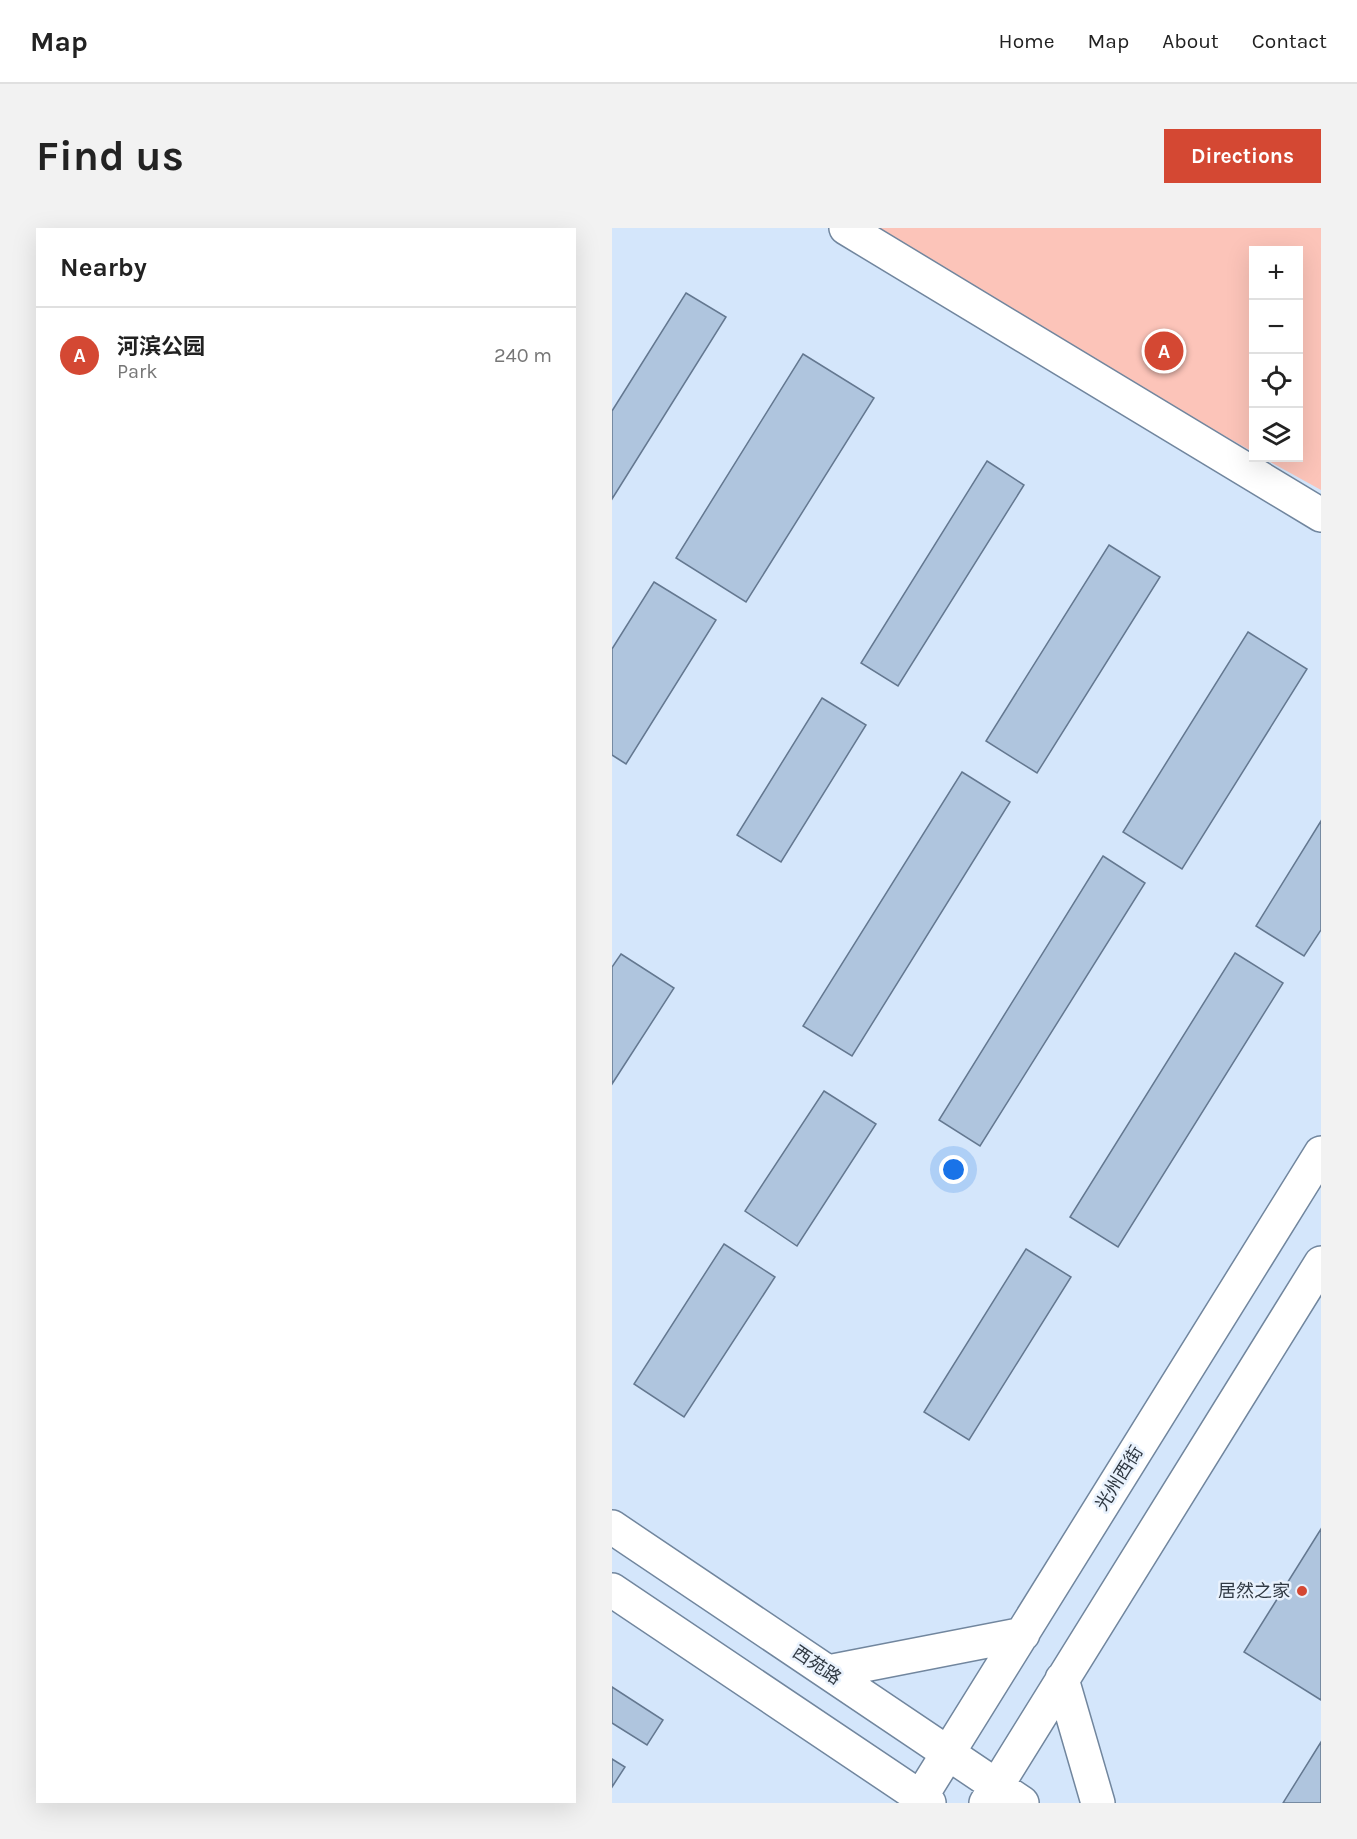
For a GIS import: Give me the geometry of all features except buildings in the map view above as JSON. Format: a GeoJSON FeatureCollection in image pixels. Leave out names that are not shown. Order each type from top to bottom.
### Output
{"type":"FeatureCollection","features":[{"type":"Feature","properties":{"kind":"main road"},"geometry":{"type":"LineString","coordinates":[[846,228],[1321,515]]}},
{"type":"Feature","properties":{"kind":"main road","name":"光州西街"},"geometry":{"type":"LineString","coordinates":[[922,1801],[1321,1153]]}},
{"type":"Feature","properties":{"kind":"main road"},"geometry":{"type":"LineString","coordinates":[[1001,1797],[1062,1679],[1321,1263]]}},
{"type":"Feature","properties":{"kind":"main road","name":"西苑路"},"geometry":{"type":"LineString","coordinates":[[612,1527],[949,1754],[1001,1797]]}},
{"type":"Feature","properties":{"kind":"main road"},"geometry":{"type":"LineString","coordinates":[[612,1590],[922,1801]]}},
{"type":"Feature","properties":{"kind":"main road"},"geometry":{"type":"LineString","coordinates":[[828,1672],[1023,1634]]}},
{"type":"Feature","properties":{"kind":"main road"},"geometry":{"type":"LineString","coordinates":[[1062,1679],[1098,1803]]}},
{"type":"Feature","properties":{"kind":"shaded area"},"geometry":{"type":"Polygon","coordinates":[[[857,228],[1321,228],[1321,490],[1270,462],[1303,462],[1303,246],[1249,246],[1249,450],[857,228]]]}},
{"type":"Feature","properties":{"kind":"place","name":"河滨公园"},"geometry":{"type":"Point","coordinates":[1164,351]}},
{"type":"Feature","properties":{"kind":"place","name":"居然之家"},"geometry":{"type":"Point","coordinates":[1302,1591]}}]}
